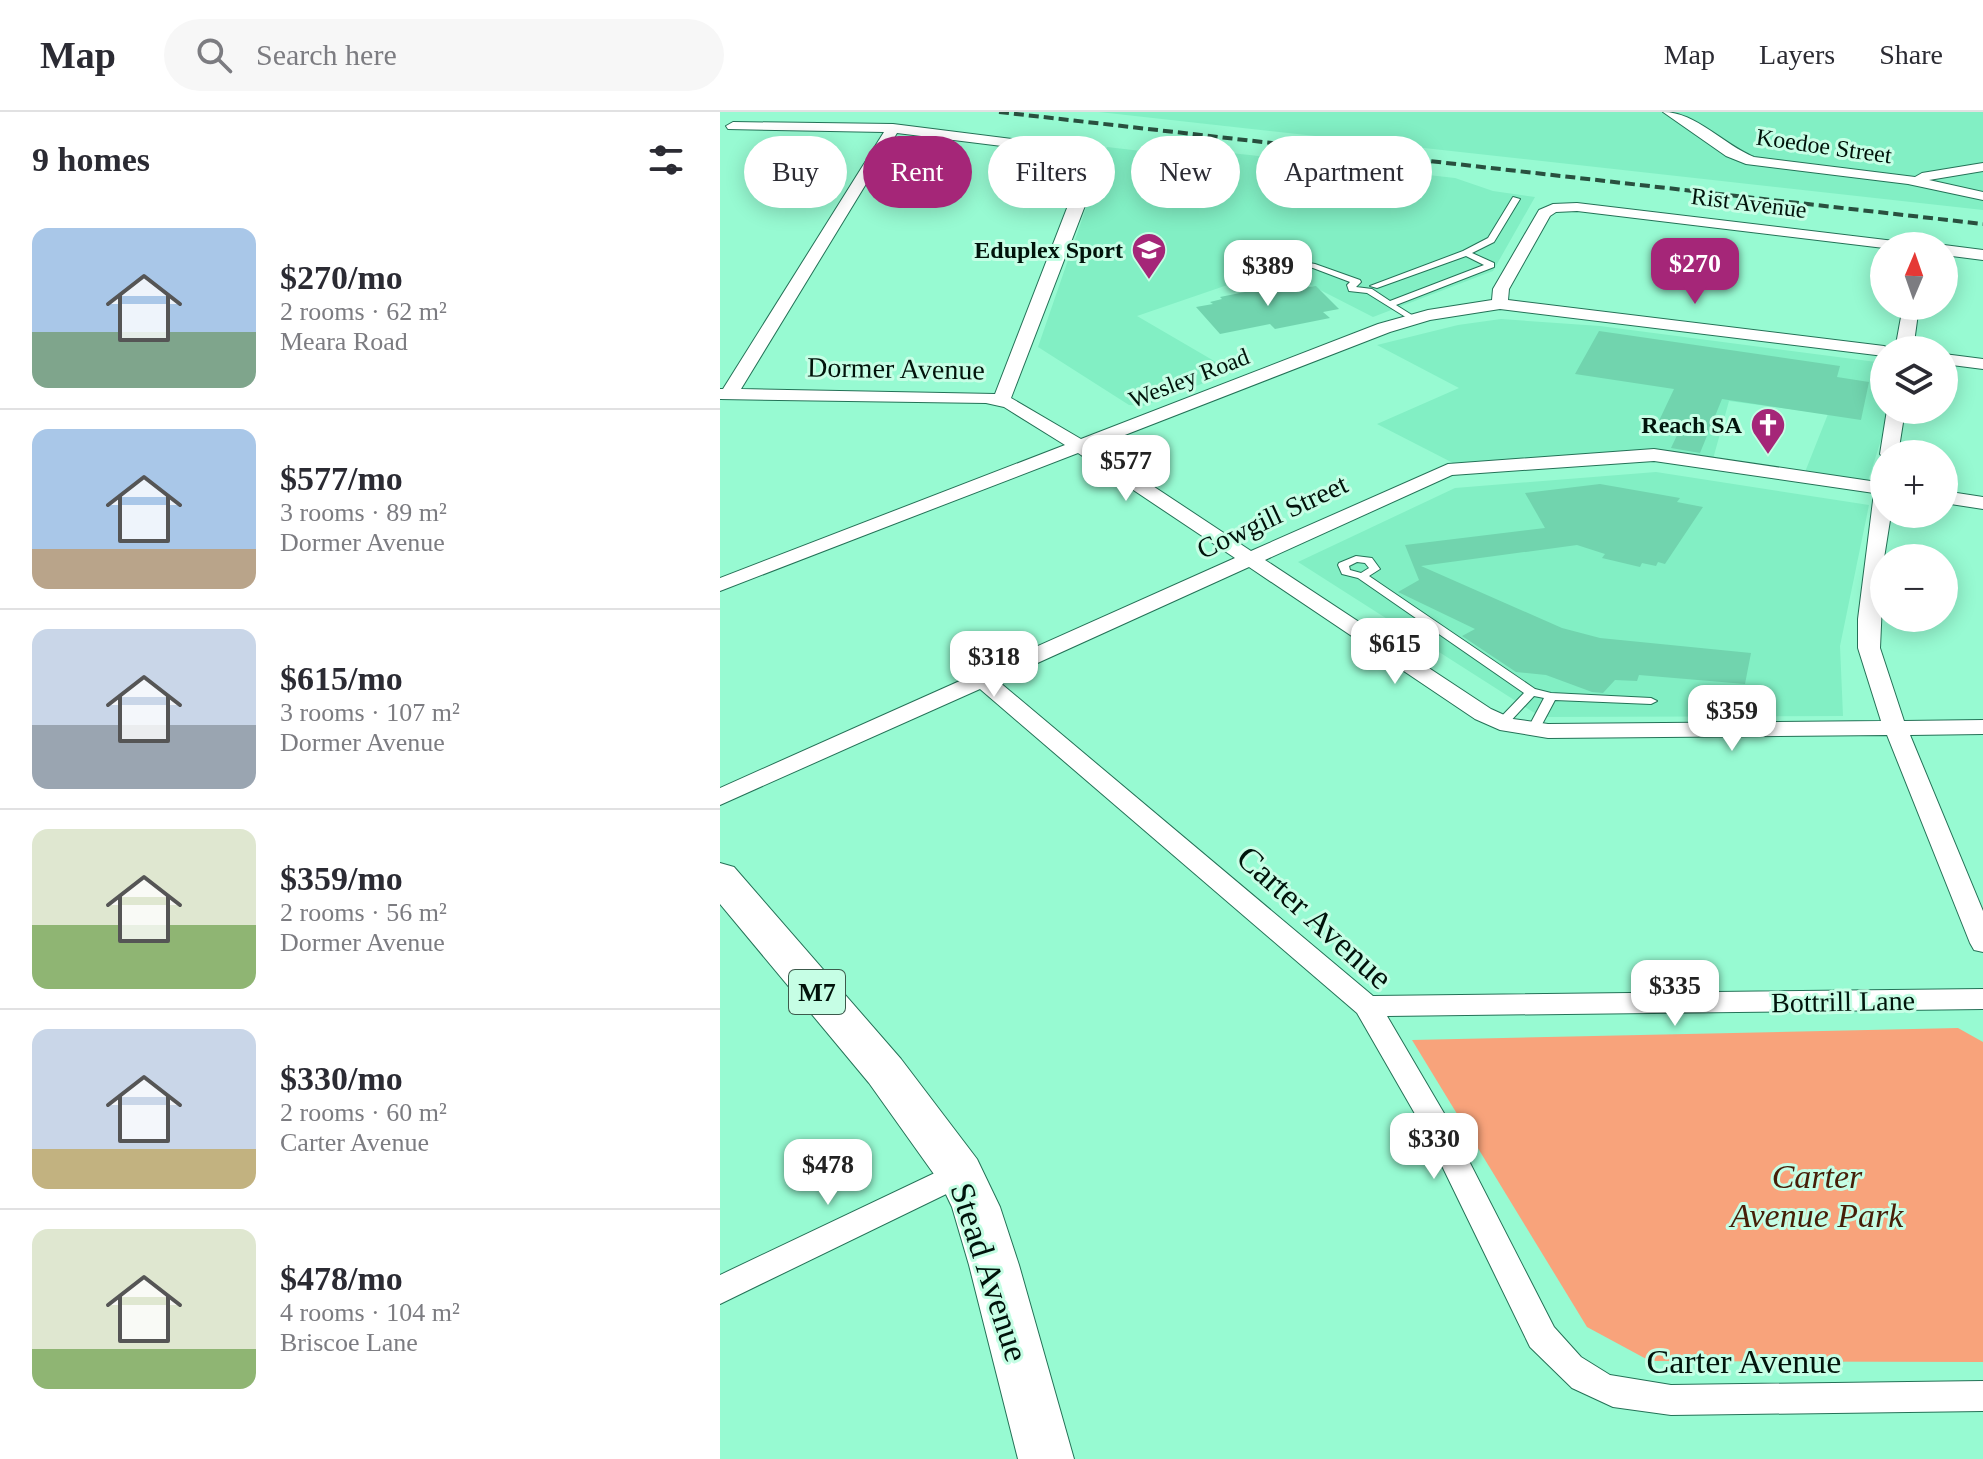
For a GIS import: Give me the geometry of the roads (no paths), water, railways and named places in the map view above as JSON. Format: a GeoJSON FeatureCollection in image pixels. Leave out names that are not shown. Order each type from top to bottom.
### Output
{"type":"FeatureCollection","features":[{"type":"Feature","properties":{"kind":"main road","name":"Stead Avenue"},"geometry":{"type":"LineString","coordinates":[[720,877],[885,1071],[960,1173],[976,1207],[994,1265],[1046,1459]]}},
{"type":"Feature","properties":{"kind":"street"},"geometry":{"type":"LineString","coordinates":[[744,112],[730,130],[893,128],[1076,151],[1094,158],[1001,401]]}},
{"type":"Feature","properties":{"kind":"street","name":"Koedoe Street"},"geometry":{"type":"LineString","coordinates":[[1670,112],[1731,153],[1751,161],[1908,180],[1978,195]]}},
{"type":"Feature","properties":{"kind":"street"},"geometry":{"type":"LineString","coordinates":[[725,394],[893,128]]}},
{"type":"Feature","properties":{"kind":"street"},"geometry":{"type":"LineString","coordinates":[[1908,180],[1976,168]]}},
{"type":"Feature","properties":{"kind":"street"},"geometry":{"type":"LineString","coordinates":[[1976,168],[1960,179],[1978,195]]}},
{"type":"Feature","properties":{"kind":"street","name":"Rist Avenue"},"geometry":{"type":"LineString","coordinates":[[1500,304],[1501,289],[1547,210],[1568,206],[1870,242]]}},
{"type":"Feature","properties":{"kind":"street"},"geometry":{"type":"LineString","coordinates":[[1958,252],[1983,255]]}},
{"type":"Feature","properties":{"kind":"street","name":"Wesley Road"},"geometry":{"type":"LineString","coordinates":[[720,585],[1412,319],[1500,304],[1870,349]]}},
{"type":"Feature","properties":{"kind":"street"},"geometry":{"type":"LineString","coordinates":[[1958,361],[1983,364]]}},
{"type":"Feature","properties":{"kind":"street","name":"Dormer Avenue"},"geometry":{"type":"LineString","coordinates":[[725,394],[1001,401],[1025,411],[1412,669],[1502,723],[1533,730],[1983,727]]}},
{"type":"Feature","properties":{"kind":"street","name":"Cowgill Street"},"geometry":{"type":"LineString","coordinates":[[720,797],[1433,475],[1466,468],[1654,455],[1870,488]]}},
{"type":"Feature","properties":{"kind":"street"},"geometry":{"type":"LineString","coordinates":[[1958,499],[1983,503]]}},
{"type":"Feature","properties":{"kind":"street"},"geometry":{"type":"LineString","coordinates":[[1880,528],[1869,619],[1869,648],[1877,681],[1983,943]]}},
{"type":"Feature","properties":{"kind":"street","name":"Carter Avenue"},"geometry":{"type":"LineString","coordinates":[[982,679],[1367,1006],[1438,1128],[1542,1337],[1563,1363],[1585,1381],[1623,1396],[1671,1400],[1983,1396]]}},
{"type":"Feature","properties":{"kind":"street","name":"Bottrill Lane"},"geometry":{"type":"LineString","coordinates":[[1367,1006],[1983,999]]}},
{"type":"Feature","properties":{"kind":"street"},"geometry":{"type":"LineString","coordinates":[[720,1290],[960,1173]]}},
{"type":"Feature","properties":{"kind":"lane"},"geometry":{"type":"LineString","coordinates":[[1240,253],[1315,266],[1356,282],[1350,286],[1352,289],[1371,288],[1466,253],[1491,240],[1516,199]]}},
{"type":"Feature","properties":{"kind":"lane"},"geometry":{"type":"LineString","coordinates":[[1390,304],[1491,267],[1466,253]]}},
{"type":"Feature","properties":{"kind":"lane"},"geometry":{"type":"LineString","coordinates":[[1371,288],[1412,319]]}},
{"type":"Feature","properties":{"kind":"lane"},"geometry":{"type":"LineString","coordinates":[[1362,576],[1531,692],[1551,696],[1651,701]]}},
{"type":"Feature","properties":{"kind":"lane"},"geometry":{"type":"LineString","coordinates":[[1502,723],[1531,692]]}},
{"type":"Feature","properties":{"kind":"lane"},"geometry":{"type":"LineString","coordinates":[[1533,730],[1551,696]]}},
{"type":"Feature","properties":{"kind":"railway"},"geometry":{"type":"LineString","coordinates":[[999,112],[1983,224]]}},
{"type":"Feature","properties":{"kind":"place","name":"Eduplex Sport"},"geometry":{"type":"Point","coordinates":[1149,281]}},
{"type":"Feature","properties":{"kind":"place","name":"Reach SA"},"geometry":{"type":"Point","coordinates":[1768,456]}},
{"type":"Feature","properties":{"kind":"park label","name":"Carter Avenue Park"},"geometry":{"type":"Point","coordinates":[1817,1196]}}]}
